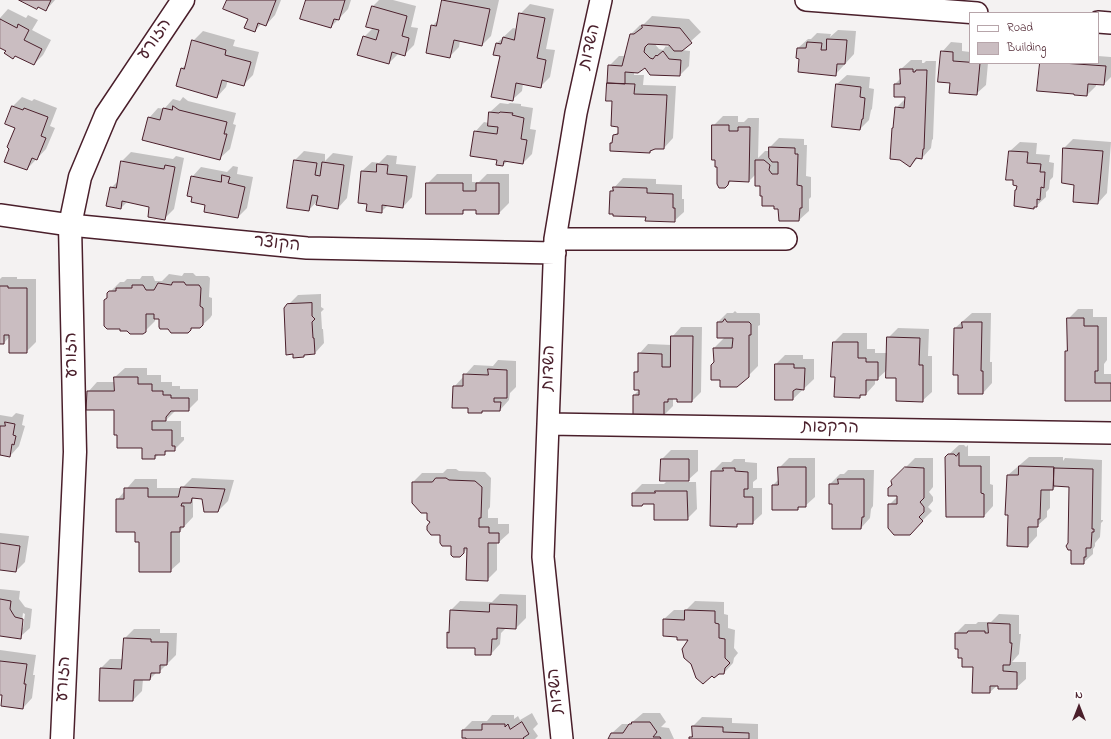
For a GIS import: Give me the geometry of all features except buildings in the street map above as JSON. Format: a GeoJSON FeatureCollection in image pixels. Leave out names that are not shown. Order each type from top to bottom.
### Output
{"type":"FeatureCollection","features":[{"type":"Feature","properties":{"kind":"street","name":"הזורע"},"geometry":{"type":"LineString","coordinates":[[62,739],[75,452],[70,225],[80,177],[106,115],[183,0]]}},
{"type":"Feature","properties":{"kind":"street","name":"השדות"},"geometry":{"type":"LineString","coordinates":[[562,739],[543,557],[555,246],[576,113],[601,0]]}},
{"type":"Feature","properties":{"kind":"street"},"geometry":{"type":"LineString","coordinates":[[806,0],[969,12]]}},
{"type":"Feature","properties":{"kind":"street"},"geometry":{"type":"LineString","coordinates":[[1099,22],[1111,23]]}},
{"type":"Feature","properties":{"kind":"street","name":"הקוצר"},"geometry":{"type":"LineString","coordinates":[[0,215],[70,225],[306,248],[555,246],[786,239]]}},
{"type":"Feature","properties":{"kind":"street","name":"הרקפות"},"geometry":{"type":"LineString","coordinates":[[548,424],[1111,433]]}}]}
